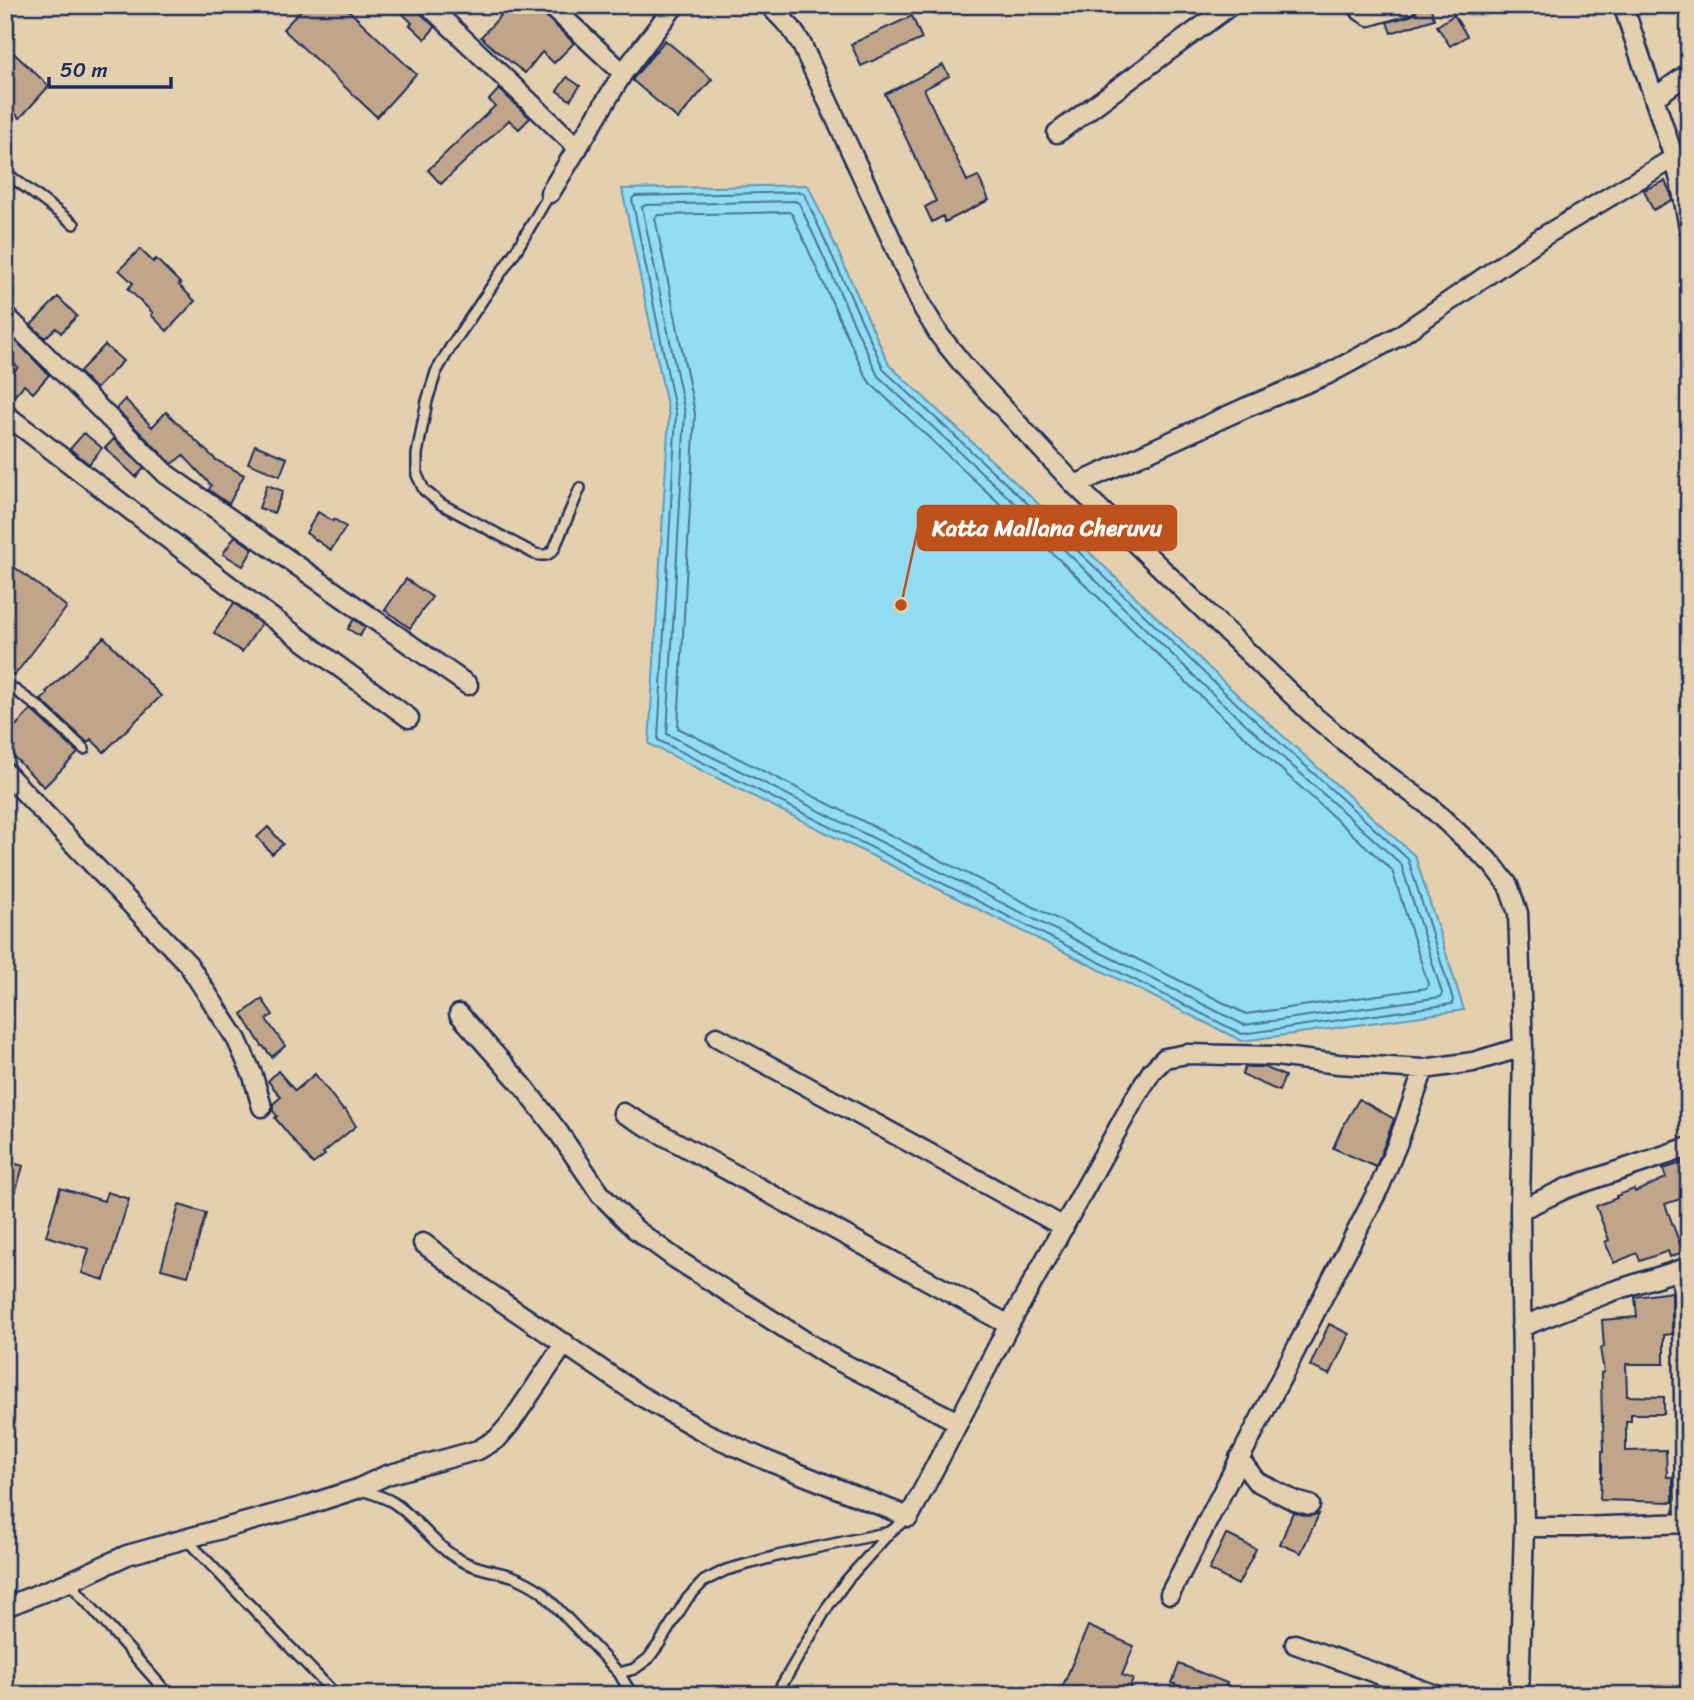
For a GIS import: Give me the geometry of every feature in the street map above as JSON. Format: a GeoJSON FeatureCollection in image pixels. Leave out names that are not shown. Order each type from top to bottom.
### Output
{"type":"FeatureCollection","features":[{"type":"Feature","properties":{"kind":"street"},"geometry":{"type":"LineString","coordinates":[[428,5],[578,148]]}},
{"type":"Feature","properties":{"kind":"street"},"geometry":{"type":"LineString","coordinates":[[550,5],[623,73]]}},
{"type":"Feature","properties":{"kind":"street"},"geometry":{"type":"LineString","coordinates":[[550,193],[623,73],[675,5]]}},
{"type":"Feature","properties":{"kind":"street"},"geometry":{"type":"LineString","coordinates":[[769,5],[801,43],[923,308],[940,336],[965,368],[1074,485],[1315,718],[1428,805],[1492,864],[1508,885],[1518,912],[1523,1047],[1520,1210],[1524,1527],[1520,1695]]}},
{"type":"Feature","properties":{"kind":"street"},"geometry":{"type":"LineString","coordinates":[[1057,133],[1231,5]]}},
{"type":"Feature","properties":{"kind":"street"},"geometry":{"type":"LineString","coordinates":[[1358,5],[1361,11],[1369,16],[1407,5]]}},
{"type":"Feature","properties":{"kind":"street"},"geometry":{"type":"LineString","coordinates":[[1623,5],[1674,158],[1689,228]]}},
{"type":"Feature","properties":{"kind":"street"},"geometry":{"type":"LineString","coordinates":[[1654,99],[1689,73]]}},
{"type":"Feature","properties":{"kind":"street"},"geometry":{"type":"LineString","coordinates":[[1074,485],[1247,407],[1326,375],[1399,336],[1544,236],[1674,158]]}},
{"type":"Feature","properties":{"kind":"street"},"geometry":{"type":"LineString","coordinates":[[5,315],[166,474],[468,685]]}},
{"type":"Feature","properties":{"kind":"street"},"geometry":{"type":"LineString","coordinates":[[5,414],[264,612],[409,718]]}},
{"type":"Feature","properties":{"kind":"street"},"geometry":{"type":"LineString","coordinates":[[5,772],[188,964],[237,1040],[253,1076],[262,1107]]}},
{"type":"Feature","properties":{"kind":"street"},"geometry":{"type":"LineString","coordinates":[[459,1014],[523,1086],[601,1195],[635,1229],[676,1259],[827,1355],[958,1422]]}},
{"type":"Feature","properties":{"kind":"street"},"geometry":{"type":"LineString","coordinates":[[718,1037],[1064,1227]]}},
{"type":"Feature","properties":{"kind":"street"},"geometry":{"type":"LineString","coordinates":[[423,1243],[482,1288],[639,1395],[706,1433],[768,1461],[909,1517],[1009,1325],[1135,1098],[1152,1071],[1165,1058],[1187,1054],[1276,1056],[1338,1064],[1424,1069],[1473,1062],[1523,1047]]}},
{"type":"Feature","properties":{"kind":"street"},"geometry":{"type":"LineString","coordinates":[[1170,1594],[1380,1186],[1424,1069]]}},
{"type":"Feature","properties":{"kind":"street"},"geometry":{"type":"LineString","coordinates":[[623,1113],[1009,1325]]}},
{"type":"Feature","properties":{"kind":"street"},"geometry":{"type":"LineString","coordinates":[[1520,1210],[1567,1188],[1689,1147]]}},
{"type":"Feature","properties":{"kind":"street"},"geometry":{"type":"LineString","coordinates":[[1521,1327],[1610,1292],[1685,1269],[1687,1523],[1524,1527]]}},
{"type":"Feature","properties":{"kind":"street"},"geometry":{"type":"LineString","coordinates":[[5,1607],[127,1555],[293,1509],[357,1489],[387,1475],[478,1450],[496,1439],[510,1424],[565,1343]]}},
{"type":"Feature","properties":{"kind":"street"},"geometry":{"type":"LineString","coordinates":[[1239,1458],[1256,1481],[1295,1501],[1310,1505]]}},
{"type":"Feature","properties":{"kind":"street"},"geometry":{"type":"LineString","coordinates":[[1295,1644],[1436,1695]]}},
{"type":"Feature","properties":{"kind":"lane"},"geometry":{"type":"LineString","coordinates":[[5,172],[74,224]]}},
{"type":"Feature","properties":{"kind":"lane"},"geometry":{"type":"LineString","coordinates":[[550,193],[517,249],[436,372],[427,401],[417,454],[417,475],[424,490],[441,504],[542,556],[554,549],[580,488]]}},
{"type":"Feature","properties":{"kind":"lane"},"geometry":{"type":"LineString","coordinates":[[5,683],[40,708],[84,749]]}},
{"type":"Feature","properties":{"kind":"lane"},"geometry":{"type":"LineString","coordinates":[[357,1489],[395,1504],[443,1549],[461,1561],[527,1582],[541,1591],[619,1673],[632,1695]]}},
{"type":"Feature","properties":{"kind":"lane"},"geometry":{"type":"LineString","coordinates":[[776,1695],[828,1606],[847,1580],[890,1532],[909,1517]]}},
{"type":"Feature","properties":{"kind":"lane"},"geometry":{"type":"LineString","coordinates":[[619,1673],[648,1659],[687,1599],[704,1581],[726,1570],[777,1556],[890,1532]]}},
{"type":"Feature","properties":{"kind":"lane"},"geometry":{"type":"LineString","coordinates":[[185,1538],[336,1695]]}},
{"type":"Feature","properties":{"kind":"lane"},"geometry":{"type":"LineString","coordinates":[[69,1582],[169,1695]]}},
{"type":"Feature","properties":{"kind":"water"},"geometry":{"type":"Polygon","coordinates":[[[808,185],[889,365],[1060,524],[1229,687],[1415,856],[1464,1010],[1242,1041],[649,744],[669,415],[622,189],[808,185]]]}},
{"type":"Feature","properties":{"kind":"building"},"geometry":{"type":"Polygon","coordinates":[[[306,5],[343,5],[416,74],[377,117],[283,29],[306,5]]]}},
{"type":"Feature","properties":{"kind":"building"},"geometry":{"type":"Polygon","coordinates":[[[394,5],[417,5],[420,13],[435,27],[425,39],[394,5]]]}},
{"type":"Feature","properties":{"kind":"building"},"geometry":{"type":"Polygon","coordinates":[[[507,5],[539,5],[542,13],[574,43],[554,63],[542,52],[525,73],[481,37],[507,5]]]}},
{"type":"Feature","properties":{"kind":"building"},"geometry":{"type":"Polygon","coordinates":[[[1430,5],[1434,19],[1391,33],[1387,22],[1410,16],[1418,8],[1430,5]]]}},
{"type":"Feature","properties":{"kind":"building"},"geometry":{"type":"Polygon","coordinates":[[[1454,15],[1467,36],[1450,46],[1437,26],[1454,15]]]}},
{"type":"Feature","properties":{"kind":"building"},"geometry":{"type":"Polygon","coordinates":[[[912,16],[922,39],[861,66],[851,44],[912,16]]]}},
{"type":"Feature","properties":{"kind":"building"},"geometry":{"type":"Polygon","coordinates":[[[665,40],[712,79],[678,119],[632,80],[665,40]]]}},
{"type":"Feature","properties":{"kind":"building"},"geometry":{"type":"Polygon","coordinates":[[[5,45],[49,86],[20,118],[5,104],[5,45]]]}},
{"type":"Feature","properties":{"kind":"building"},"geometry":{"type":"Polygon","coordinates":[[[943,65],[949,76],[924,89],[967,181],[978,176],[989,200],[945,222],[943,216],[932,222],[925,207],[936,201],[885,94],[943,65]]]}},
{"type":"Feature","properties":{"kind":"building"},"geometry":{"type":"Polygon","coordinates":[[[567,77],[580,86],[570,100],[557,91],[567,77]]]}},
{"type":"Feature","properties":{"kind":"building"},"geometry":{"type":"Polygon","coordinates":[[[499,89],[530,118],[519,129],[509,120],[441,184],[428,170],[495,106],[489,100],[499,89]]]}},
{"type":"Feature","properties":{"kind":"building"},"geometry":{"type":"Polygon","coordinates":[[[1665,181],[1672,200],[1653,210],[1644,190],[1665,181]]]}},
{"type":"Feature","properties":{"kind":"building"},"geometry":{"type":"Polygon","coordinates":[[[140,249],[153,262],[156,259],[195,301],[167,331],[128,289],[133,283],[119,270],[140,249]]]}},
{"type":"Feature","properties":{"kind":"building"},"geometry":{"type":"Polygon","coordinates":[[[58,297],[77,316],[61,333],[56,328],[45,338],[31,325],[58,297]]]}},
{"type":"Feature","properties":{"kind":"building"},"geometry":{"type":"Polygon","coordinates":[[[16,341],[49,375],[33,393],[24,385],[5,403],[5,383],[18,367],[5,353],[16,341]]]}},
{"type":"Feature","properties":{"kind":"building"},"geometry":{"type":"Polygon","coordinates":[[[105,345],[123,361],[96,389],[79,372],[105,345]]]}},
{"type":"Feature","properties":{"kind":"building"},"geometry":{"type":"Polygon","coordinates":[[[125,399],[152,427],[166,412],[216,460],[244,475],[229,504],[209,490],[211,485],[183,455],[172,464],[116,409],[125,399]]]}},
{"type":"Feature","properties":{"kind":"building"},"geometry":{"type":"Polygon","coordinates":[[[84,433],[102,448],[89,464],[70,449],[84,433]]]}},
{"type":"Feature","properties":{"kind":"building"},"geometry":{"type":"Polygon","coordinates":[[[114,439],[144,468],[136,477],[105,448],[114,439]]]}},
{"type":"Feature","properties":{"kind":"building"},"geometry":{"type":"Polygon","coordinates":[[[255,445],[287,458],[280,476],[248,463],[255,445]]]}},
{"type":"Feature","properties":{"kind":"building"},"geometry":{"type":"Polygon","coordinates":[[[267,485],[283,491],[274,513],[259,508],[267,485]]]}},
{"type":"Feature","properties":{"kind":"building"},"geometry":{"type":"Polygon","coordinates":[[[318,512],[346,527],[331,550],[306,533],[318,512]]]}},
{"type":"Feature","properties":{"kind":"building"},"geometry":{"type":"Polygon","coordinates":[[[235,536],[253,549],[243,566],[223,554],[235,536]]]}},
{"type":"Feature","properties":{"kind":"building"},"geometry":{"type":"Polygon","coordinates":[[[5,560],[67,607],[14,676],[5,668],[5,560]]]}},
{"type":"Feature","properties":{"kind":"building"},"geometry":{"type":"Polygon","coordinates":[[[406,579],[432,597],[410,628],[385,610],[406,579]]]}},
{"type":"Feature","properties":{"kind":"building"},"geometry":{"type":"Polygon","coordinates":[[[234,603],[261,624],[242,652],[214,633],[234,603]]]}},
{"type":"Feature","properties":{"kind":"building"},"geometry":{"type":"Polygon","coordinates":[[[354,619],[365,627],[360,636],[348,629],[354,619]]]}},
{"type":"Feature","properties":{"kind":"building"},"geometry":{"type":"Polygon","coordinates":[[[104,637],[161,696],[104,752],[91,739],[88,743],[41,700],[48,694],[46,692],[104,637]]]}},
{"type":"Feature","properties":{"kind":"building"},"geometry":{"type":"Polygon","coordinates":[[[31,710],[78,753],[44,787],[5,748],[5,737],[31,710]]]}},
{"type":"Feature","properties":{"kind":"building"},"geometry":{"type":"Polygon","coordinates":[[[268,827],[283,844],[272,854],[257,837],[268,827]]]}},
{"type":"Feature","properties":{"kind":"building"},"geometry":{"type":"Polygon","coordinates":[[[262,999],[273,1015],[266,1019],[285,1046],[272,1057],[242,1014],[262,999]]]}},
{"type":"Feature","properties":{"kind":"building"},"geometry":{"type":"Polygon","coordinates":[[[1245,1067],[1264,1067],[1285,1076],[1279,1091],[1242,1075],[1245,1067]]]}},
{"type":"Feature","properties":{"kind":"building"},"geometry":{"type":"Polygon","coordinates":[[[278,1071],[295,1091],[315,1074],[356,1126],[313,1164],[275,1118],[277,1116],[273,1111],[273,1104],[281,1097],[268,1081],[278,1071]]]}},
{"type":"Feature","properties":{"kind":"building"},"geometry":{"type":"Polygon","coordinates":[[[1359,1099],[1394,1119],[1376,1167],[1333,1148],[1359,1099]]]}},
{"type":"Feature","properties":{"kind":"building"},"geometry":{"type":"Polygon","coordinates":[[[5,1161],[23,1166],[9,1215],[5,1214],[5,1161]]]}},
{"type":"Feature","properties":{"kind":"building"},"geometry":{"type":"Polygon","coordinates":[[[1682,1163],[1689,1183],[1689,1196],[1665,1204],[1683,1252],[1670,1257],[1668,1251],[1640,1261],[1637,1253],[1614,1263],[1605,1242],[1609,1240],[1596,1206],[1666,1178],[1663,1169],[1682,1163]]]}},
{"type":"Feature","properties":{"kind":"building"},"geometry":{"type":"Polygon","coordinates":[[[60,1188],[104,1201],[107,1192],[129,1199],[104,1280],[82,1273],[89,1249],[46,1236],[60,1188]]]}},
{"type":"Feature","properties":{"kind":"building"},"geometry":{"type":"Polygon","coordinates":[[[179,1205],[206,1213],[188,1276],[161,1269],[179,1205]]]}},
{"type":"Feature","properties":{"kind":"building"},"geometry":{"type":"Polygon","coordinates":[[[1672,1292],[1672,1334],[1664,1335],[1664,1364],[1626,1364],[1627,1396],[1664,1397],[1664,1414],[1631,1414],[1631,1421],[1626,1421],[1626,1451],[1666,1450],[1667,1477],[1673,1477],[1673,1502],[1600,1500],[1604,1451],[1601,1373],[1604,1372],[1600,1348],[1604,1347],[1602,1320],[1637,1317],[1635,1297],[1672,1292]]]}},
{"type":"Feature","properties":{"kind":"building"},"geometry":{"type":"Polygon","coordinates":[[[1329,1324],[1349,1334],[1330,1375],[1310,1366],[1329,1324]]]}},
{"type":"Feature","properties":{"kind":"building"},"geometry":{"type":"Polygon","coordinates":[[[1293,1512],[1308,1516],[1319,1514],[1301,1553],[1280,1544],[1293,1512]]]}},
{"type":"Feature","properties":{"kind":"building"},"geometry":{"type":"Polygon","coordinates":[[[1226,1534],[1256,1549],[1238,1585],[1209,1570],[1226,1534]]]}},
{"type":"Feature","properties":{"kind":"building"},"geometry":{"type":"Polygon","coordinates":[[[1088,1626],[1134,1646],[1122,1675],[1133,1679],[1127,1695],[1059,1695],[1088,1626]]]}},
{"type":"Feature","properties":{"kind":"building"},"geometry":{"type":"Polygon","coordinates":[[[1179,1664],[1227,1683],[1223,1695],[1201,1695],[1172,1683],[1179,1664]]]}},
{"type":"Feature","properties":{"kind":"place","name":"Katta Mallana Cheruvu"},"geometry":{"type":"Point","coordinates":[901,605]}}]}
